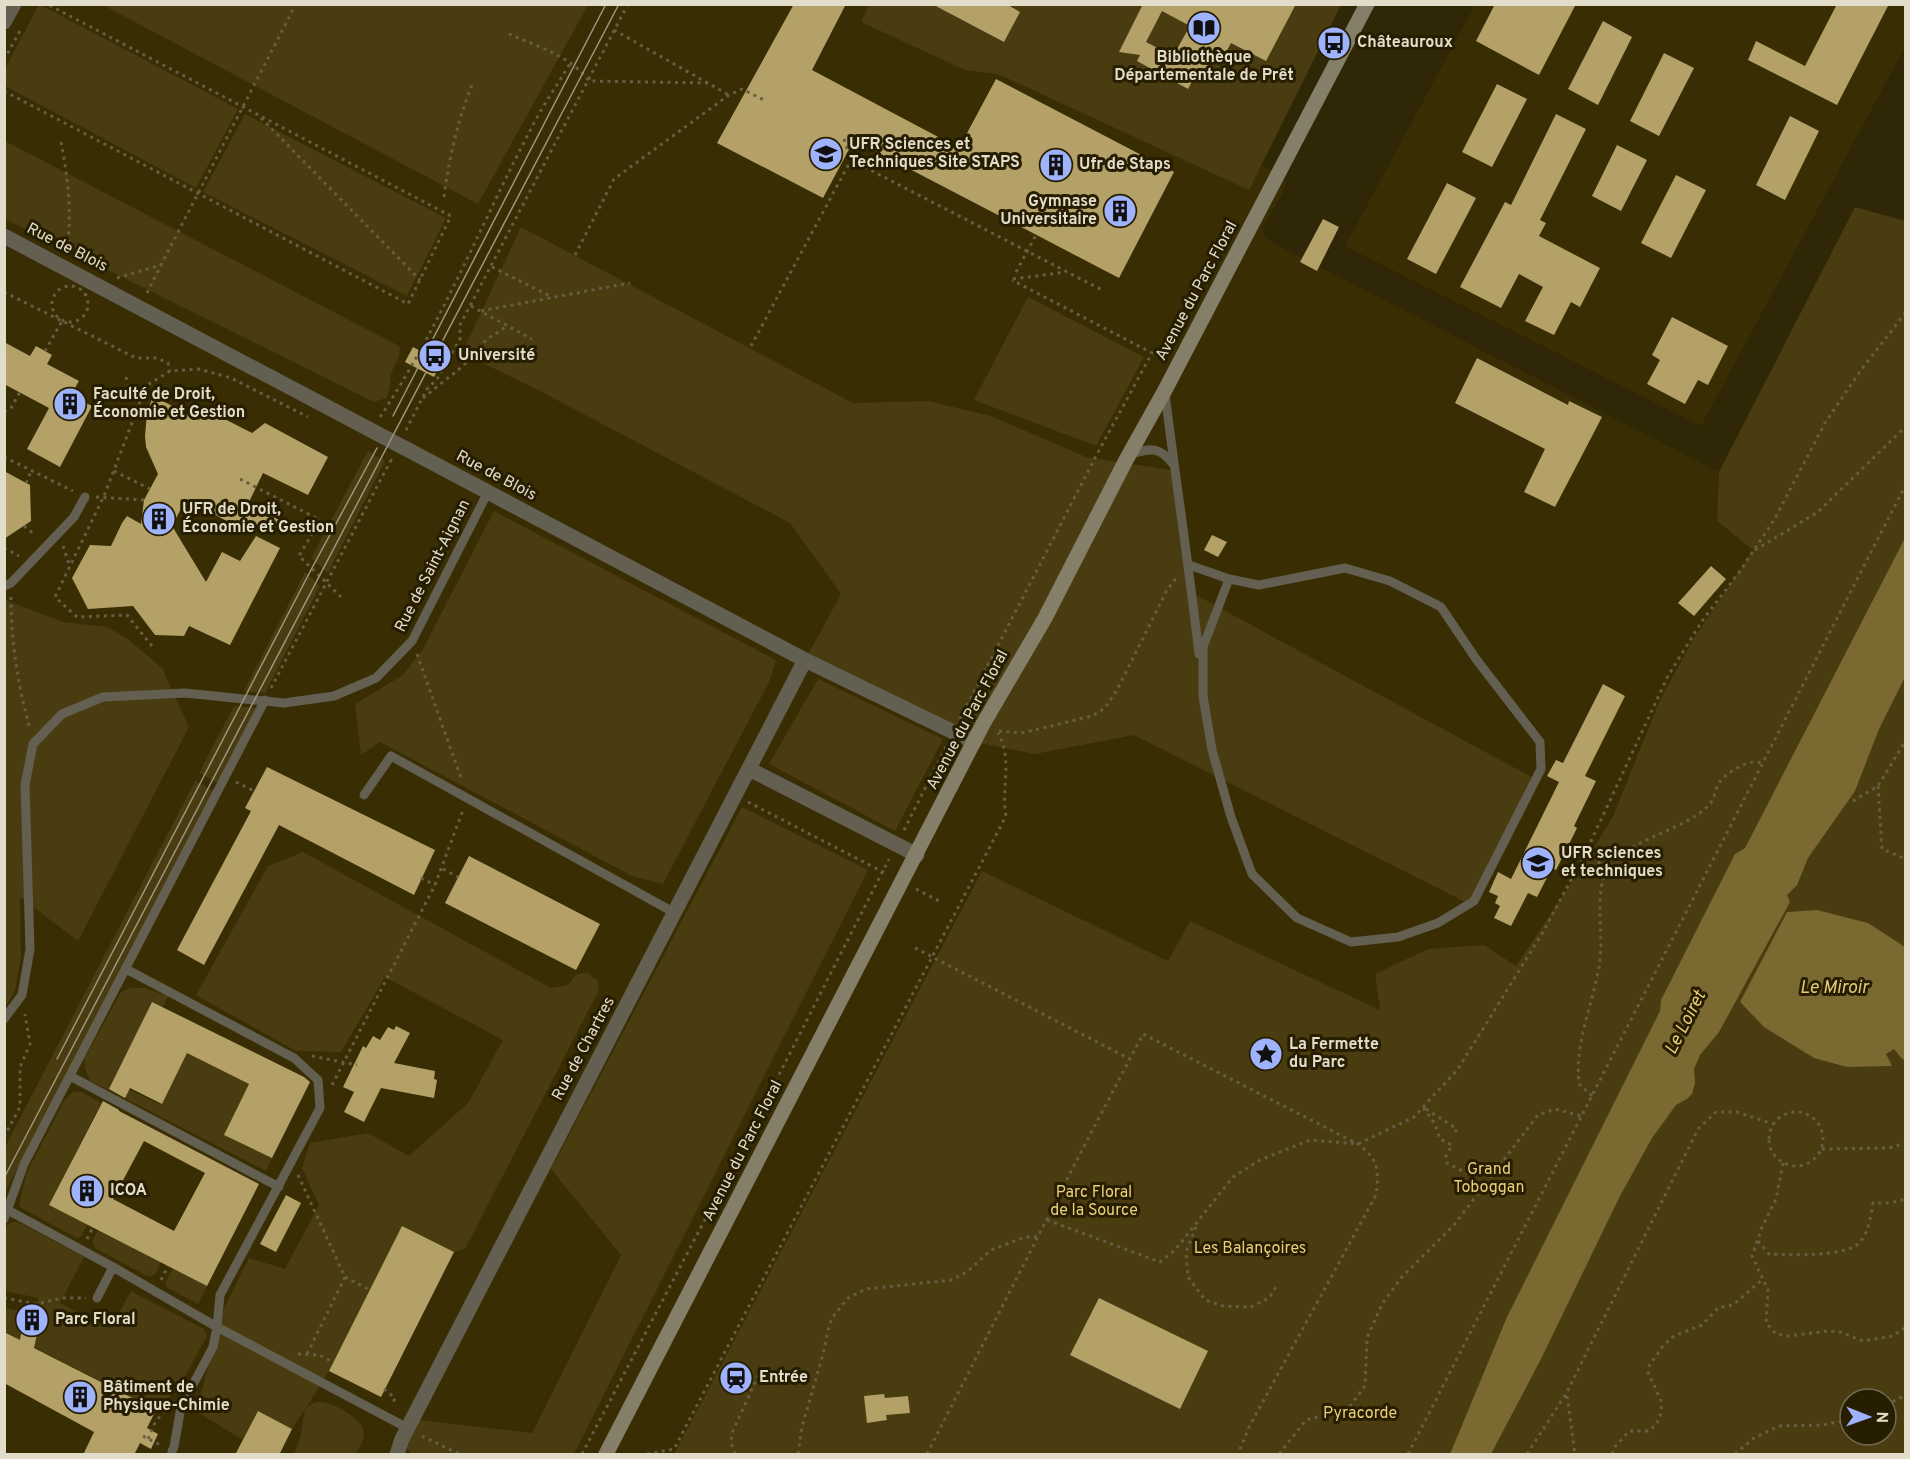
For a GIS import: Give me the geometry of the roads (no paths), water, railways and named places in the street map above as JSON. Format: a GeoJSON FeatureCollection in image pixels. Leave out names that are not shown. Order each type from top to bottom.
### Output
{"type":"FeatureCollection","features":[{"type":"Feature","properties":{"kind":"main road","name":"Avenue du Parc Floral"},"geometry":{"type":"LineString","coordinates":[[606,1455],[974,742],[1045,618],[1367,4]]}},
{"type":"Feature","properties":{"kind":"street"},"geometry":{"type":"LineString","coordinates":[[4,22],[14,4]]}},
{"type":"Feature","properties":{"kind":"street","name":"Rue de Blois"},"geometry":{"type":"LineString","coordinates":[[4,236],[805,660],[974,742]]}},
{"type":"Feature","properties":{"kind":"street","name":"Rue de Chartres"},"geometry":{"type":"LineString","coordinates":[[397,1455],[398,1447],[407,1428],[805,660]]}},
{"type":"Feature","properties":{"kind":"street"},"geometry":{"type":"LineString","coordinates":[[749,769],[916,855]]}},
{"type":"Feature","properties":{"kind":"lane"},"geometry":{"type":"LineString","coordinates":[[1164,392],[1212,750],[1231,817],[1252,874],[1298,918],[1351,942],[1398,937],[1438,923],[1474,901],[1541,770],[1540,742],[1476,659],[1441,607],[1390,581],[1345,568],[1259,585],[1229,579],[1189,565]]}},
{"type":"Feature","properties":{"kind":"lane"},"geometry":{"type":"LineString","coordinates":[[1130,454],[1149,449],[1160,451],[1174,465]]}},
{"type":"Feature","properties":{"kind":"lane","name":"Rue de Saint-Aignan"},"geometry":{"type":"LineString","coordinates":[[4,1019],[22,995],[30,949],[25,785],[33,744],[62,714],[104,697],[185,693],[285,703],[334,696],[376,678],[412,641],[488,492]]}},
{"type":"Feature","properties":{"kind":"lane"},"geometry":{"type":"LineString","coordinates":[[8,585],[74,517],[85,497]]}},
{"type":"Feature","properties":{"kind":"lane"},"geometry":{"type":"LineString","coordinates":[[1203,696],[1203,648],[1229,579]]}},
{"type":"Feature","properties":{"kind":"lane"},"geometry":{"type":"LineString","coordinates":[[265,700],[24,1164],[6,1213],[113,1267],[217,1328],[400,1424]]}},
{"type":"Feature","properties":{"kind":"lane"},"geometry":{"type":"LineString","coordinates":[[364,795],[391,756],[675,913]]}},
{"type":"Feature","properties":{"kind":"lane"},"geometry":{"type":"LineString","coordinates":[[126,969],[294,1058],[318,1080],[320,1108],[220,1295],[213,1347],[181,1407],[172,1451]]}},
{"type":"Feature","properties":{"kind":"lane"},"geometry":{"type":"LineString","coordinates":[[70,1076],[279,1186]]}},
{"type":"Feature","properties":{"kind":"lane"},"geometry":{"type":"LineString","coordinates":[[97,1298],[113,1267]]}},
{"type":"Feature","properties":{"kind":"water","name":"Le Loiret"},"geometry":{"type":"Polygon","coordinates":[[[1905,538],[1905,677],[1879,729],[1855,791],[1808,858],[1797,885],[1787,895],[1790,902],[1719,1032],[1700,1055],[1694,1069],[1695,1083],[1692,1094],[1676,1105],[1652,1138],[1620,1196],[1541,1359],[1491,1454],[1450,1454],[1507,1317],[1660,1011],[1661,1000],[1735,854],[1745,848],[1905,538]]]}},
{"type":"Feature","properties":{"kind":"water","name":"Le Miroir"},"geometry":{"type":"Polygon","coordinates":[[[1817,910],[1868,923],[1905,947],[1905,1058],[1903,1060],[1894,1049],[1886,1054],[1892,1066],[1847,1067],[1814,1058],[1764,1027],[1740,1002],[1787,912],[1817,910]]]}},
{"type":"Feature","properties":{"kind":"tram line"},"geometry":{"type":"LineString","coordinates":[[393,416],[606,4]]}},
{"type":"Feature","properties":{"kind":"tram line"},"geometry":{"type":"LineString","coordinates":[[4,1178],[619,4]]}},
{"type":"Feature","properties":{"kind":"tram line"},"geometry":{"type":"LineString","coordinates":[[57,1059],[312,568],[377,448]]}},
{"type":"Feature","properties":{"kind":"place","name":"Bibliothèque Départementale de Prêt"},"geometry":{"type":"Point","coordinates":[1204,28]}},
{"type":"Feature","properties":{"kind":"place","name":"Châteauroux"},"geometry":{"type":"Point","coordinates":[1334,43]}},
{"type":"Feature","properties":{"kind":"place","name":"UFR Sciences et Techniques Site STAPS"},"geometry":{"type":"Point","coordinates":[826,154]}},
{"type":"Feature","properties":{"kind":"place","name":"Ufr de Staps"},"geometry":{"type":"Point","coordinates":[1056,165]}},
{"type":"Feature","properties":{"kind":"place","name":"Gymnase Universitaire"},"geometry":{"type":"Point","coordinates":[1120,211]}},
{"type":"Feature","properties":{"kind":"place","name":"Université"},"geometry":{"type":"Point","coordinates":[435,356]}},
{"type":"Feature","properties":{"kind":"place","name":"Faculté de Droit, Économie et Gestion"},"geometry":{"type":"Point","coordinates":[70,404]}},
{"type":"Feature","properties":{"kind":"place","name":"UFR de Droit, Économie et Gestion"},"geometry":{"type":"Point","coordinates":[159,519]}},
{"type":"Feature","properties":{"kind":"place","name":"UFR sciences et techniques"},"geometry":{"type":"Point","coordinates":[1538,863]}},
{"type":"Feature","properties":{"kind":"place","name":"La Fermette du Parc"},"geometry":{"type":"Point","coordinates":[1266,1054]}},
{"type":"Feature","properties":{"kind":"place","name":"ICOA"},"geometry":{"type":"Point","coordinates":[87,1191]}},
{"type":"Feature","properties":{"kind":"place","name":"Parc Floral"},"geometry":{"type":"Point","coordinates":[32,1320]}},
{"type":"Feature","properties":{"kind":"place","name":"Entrée"},"geometry":{"type":"Point","coordinates":[736,1378]}},
{"type":"Feature","properties":{"kind":"place","name":"Bâtiment de Physique-Chimie"},"geometry":{"type":"Point","coordinates":[80,1397]}},
{"type":"Feature","properties":{"kind":"park label","name":"Grand Toboggan"},"geometry":{"type":"Point","coordinates":[1489,1179]}},
{"type":"Feature","properties":{"kind":"park label","name":"Parc Floral de la Source"},"geometry":{"type":"Point","coordinates":[1094,1202]}},
{"type":"Feature","properties":{"kind":"park label","name":"Les Balançoires"},"geometry":{"type":"Point","coordinates":[1250,1249]}},
{"type":"Feature","properties":{"kind":"park label","name":"Pyracorde"},"geometry":{"type":"Point","coordinates":[1360,1414]}}]}
